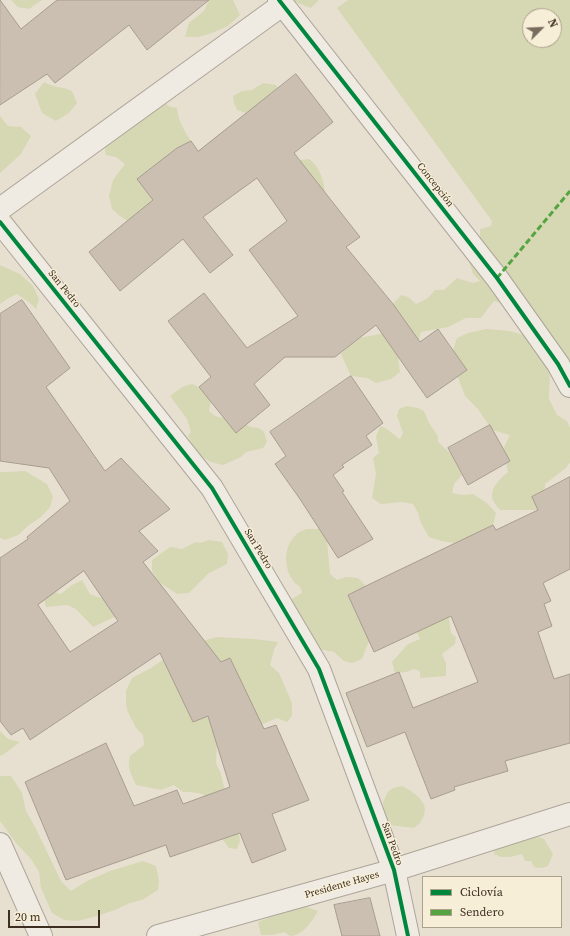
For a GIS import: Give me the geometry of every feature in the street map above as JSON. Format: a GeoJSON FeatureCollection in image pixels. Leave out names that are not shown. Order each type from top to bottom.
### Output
{"type":"FeatureCollection","features":[{"type":"Feature","properties":{"kind":"street"},"geometry":{"type":"LineString","coordinates":[[0,209],[281,3]]}},
{"type":"Feature","properties":{"kind":"street","name":"Concepción"},"geometry":{"type":"LineString","coordinates":[[281,3],[497,278],[558,364],[570,386]]}},
{"type":"Feature","properties":{"kind":"street","name":"San Pedro"},"geometry":{"type":"LineString","coordinates":[[0,222],[212,488],[319,670],[394,870],[408,936]]}},
{"type":"Feature","properties":{"kind":"street","name":"Presidente Hayes"},"geometry":{"type":"LineString","coordinates":[[158,936],[394,870],[570,814]]}},
{"type":"Feature","properties":{"kind":"street"},"geometry":{"type":"LineString","coordinates":[[0,844],[41,936]]}},
{"type":"Feature","properties":{"kind":"green space"},"geometry":{"type":"Polygon","coordinates":[[[11,0],[42,0],[29,9],[18,7],[11,0]]]}},
{"type":"Feature","properties":{"kind":"green space"},"geometry":{"type":"Polygon","coordinates":[[[209,0],[233,0],[240,15],[228,26],[212,33],[199,37],[185,37],[189,23],[204,11],[209,0]]]}},
{"type":"Feature","properties":{"kind":"green space"},"geometry":{"type":"Polygon","coordinates":[[[293,0],[319,0],[311,8],[293,0]]]}},
{"type":"Feature","properties":{"kind":"green space"},"geometry":{"type":"Polygon","coordinates":[[[348,0],[570,0],[570,361],[550,347],[546,327],[532,315],[506,304],[494,301],[481,318],[466,318],[448,327],[421,332],[418,343],[398,357],[400,372],[391,379],[376,383],[367,378],[351,376],[341,354],[359,338],[385,333],[400,315],[393,304],[401,295],[408,297],[416,304],[428,298],[435,290],[444,290],[457,278],[473,283],[480,281],[473,274],[466,253],[480,238],[480,229],[491,226],[492,221],[337,8],[348,0]]]}},
{"type":"Feature","properties":{"kind":"green space"},"geometry":{"type":"Polygon","coordinates":[[[44,82],[72,91],[77,103],[69,113],[56,121],[42,113],[35,94],[44,82]]]}},
{"type":"Feature","properties":{"kind":"green space"},"geometry":{"type":"Polygon","coordinates":[[[263,83],[276,85],[283,95],[262,103],[246,113],[237,110],[233,96],[242,91],[252,90],[263,83]]]}},
{"type":"Feature","properties":{"kind":"green space"},"geometry":{"type":"Polygon","coordinates":[[[155,101],[177,108],[182,125],[191,141],[158,207],[132,224],[112,209],[109,196],[113,180],[125,164],[116,157],[106,155],[104,145],[155,101]]]}},
{"type":"Feature","properties":{"kind":"green space"},"geometry":{"type":"Polygon","coordinates":[[[0,116],[8,126],[21,127],[31,136],[21,154],[0,173],[0,116]]]}},
{"type":"Feature","properties":{"kind":"green space"},"geometry":{"type":"Polygon","coordinates":[[[309,159],[318,169],[322,178],[325,192],[314,197],[293,163],[300,160],[309,159]]]}},
{"type":"Feature","properties":{"kind":"green space"},"geometry":{"type":"Polygon","coordinates":[[[0,265],[20,274],[33,286],[39,299],[36,309],[17,294],[0,304],[0,265]]]}},
{"type":"Feature","properties":{"kind":"green space"},"geometry":{"type":"Polygon","coordinates":[[[486,329],[510,331],[536,339],[550,366],[549,399],[557,415],[567,421],[570,428],[570,462],[566,468],[545,484],[544,497],[538,510],[500,510],[494,502],[492,498],[493,489],[498,481],[508,472],[503,449],[510,435],[492,430],[478,409],[465,396],[455,370],[453,350],[457,338],[468,333],[486,329]]]}},
{"type":"Feature","properties":{"kind":"green space"},"geometry":{"type":"Polygon","coordinates":[[[192,384],[199,387],[211,401],[209,411],[215,416],[259,428],[264,432],[267,442],[263,448],[246,452],[241,457],[223,465],[211,462],[197,454],[188,436],[191,432],[187,419],[170,396],[182,387],[192,384]]]}},
{"type":"Feature","properties":{"kind":"green space"},"geometry":{"type":"Polygon","coordinates":[[[407,406],[424,411],[429,423],[438,436],[438,442],[451,454],[462,475],[454,484],[452,493],[463,495],[473,494],[487,503],[496,513],[493,525],[484,529],[474,539],[455,543],[429,537],[413,504],[402,502],[381,504],[372,498],[376,474],[373,458],[379,453],[376,437],[380,426],[386,428],[400,439],[403,433],[397,416],[399,409],[407,406]]]}},
{"type":"Feature","properties":{"kind":"green space"},"geometry":{"type":"Polygon","coordinates":[[[25,471],[47,484],[53,497],[50,507],[41,517],[18,535],[5,540],[0,538],[0,472],[25,471]]]}},
{"type":"Feature","properties":{"kind":"green space"},"geometry":{"type":"Polygon","coordinates":[[[307,529],[319,529],[327,541],[330,574],[337,580],[346,577],[358,578],[366,586],[364,600],[369,641],[362,659],[352,663],[344,661],[334,652],[319,649],[288,601],[302,593],[301,588],[289,573],[286,555],[293,538],[300,532],[307,529]]]}},
{"type":"Feature","properties":{"kind":"green space"},"geometry":{"type":"Polygon","coordinates":[[[209,540],[222,542],[228,554],[227,564],[209,573],[189,593],[177,594],[159,582],[152,571],[152,560],[170,547],[182,549],[196,542],[200,543],[209,540]]]}},
{"type":"Feature","properties":{"kind":"green space"},"geometry":{"type":"Polygon","coordinates":[[[82,580],[90,594],[101,598],[112,592],[117,616],[93,627],[76,609],[67,605],[46,607],[43,595],[50,591],[61,594],[72,585],[82,580]]]}},
{"type":"Feature","properties":{"kind":"green space"},"geometry":{"type":"Polygon","coordinates":[[[451,611],[449,618],[451,633],[456,637],[455,644],[442,654],[446,663],[446,676],[420,678],[420,671],[413,669],[406,672],[395,673],[392,662],[408,644],[420,639],[407,612],[451,611]]]}},
{"type":"Feature","properties":{"kind":"green space"},"geometry":{"type":"Polygon","coordinates":[[[217,637],[278,642],[270,665],[279,673],[292,703],[292,716],[287,722],[277,718],[217,744],[216,763],[221,774],[226,796],[238,828],[240,841],[237,849],[229,848],[216,831],[203,794],[183,792],[174,785],[161,790],[136,785],[129,767],[130,756],[144,745],[143,735],[136,728],[127,710],[126,691],[132,678],[193,645],[217,637]]]}},
{"type":"Feature","properties":{"kind":"green space"},"geometry":{"type":"Polygon","coordinates":[[[0,731],[8,739],[20,742],[0,756],[0,731]]]}},
{"type":"Feature","properties":{"kind":"green space"},"geometry":{"type":"Polygon","coordinates":[[[1,776],[11,776],[22,793],[26,811],[61,881],[71,891],[87,881],[110,871],[143,861],[156,866],[159,881],[158,890],[142,900],[78,921],[64,920],[52,913],[41,888],[39,872],[31,859],[16,843],[0,821],[1,776]]]}},
{"type":"Feature","properties":{"kind":"green space"},"geometry":{"type":"Polygon","coordinates":[[[402,786],[417,796],[424,804],[424,815],[420,823],[414,828],[389,825],[384,816],[383,802],[388,792],[393,788],[402,786]]]}},
{"type":"Feature","properties":{"kind":"green space"},"geometry":{"type":"Polygon","coordinates":[[[529,834],[544,839],[553,854],[548,866],[542,868],[534,867],[531,861],[525,861],[522,854],[510,857],[501,857],[494,854],[495,849],[529,834]]]}},
{"type":"Feature","properties":{"kind":"green space"},"geometry":{"type":"Polygon","coordinates":[[[301,905],[318,911],[310,923],[299,933],[290,936],[285,932],[272,935],[261,935],[258,922],[301,905]]]}},
{"type":"Feature","properties":{"kind":"building"},"geometry":{"type":"Polygon","coordinates":[[[0,0],[21,29],[57,0],[209,0],[147,50],[129,25],[55,83],[47,74],[0,105],[0,0]]]}},
{"type":"Feature","properties":{"kind":"building"},"geometry":{"type":"Polygon","coordinates":[[[296,74],[333,122],[294,153],[360,237],[346,247],[393,304],[420,342],[438,329],[467,370],[427,398],[376,325],[335,357],[285,357],[254,384],[270,405],[236,433],[199,387],[211,377],[168,321],[204,293],[247,348],[298,316],[249,250],[287,221],[257,178],[203,217],[233,255],[210,273],[183,239],[120,291],[89,252],[153,200],[137,179],[177,148],[191,141],[198,151],[296,74]]]}},
{"type":"Feature","properties":{"kind":"building"},"geometry":{"type":"Polygon","coordinates":[[[22,300],[70,368],[46,387],[105,471],[121,458],[170,509],[139,531],[158,551],[143,562],[221,662],[230,658],[264,729],[276,725],[309,800],[272,814],[286,850],[252,863],[240,833],[170,857],[166,845],[66,880],[25,782],[106,743],[134,806],[177,790],[183,804],[230,787],[208,716],[193,722],[160,653],[30,740],[23,728],[11,735],[0,721],[0,558],[28,539],[27,537],[70,501],[49,468],[0,461],[0,314],[22,300]],[[84,571],[38,605],[70,652],[118,621],[84,571]]]}},
{"type":"Feature","properties":{"kind":"building"},"geometry":{"type":"Polygon","coordinates":[[[351,376],[383,423],[366,436],[372,445],[342,465],[344,467],[333,475],[344,491],[342,492],[373,539],[338,558],[300,499],[275,464],[286,456],[270,432],[351,376]]]}},
{"type":"Feature","properties":{"kind":"building"},"geometry":{"type":"Polygon","coordinates":[[[490,425],[510,461],[468,485],[448,448],[490,425]]]}},
{"type":"Feature","properties":{"kind":"building"},"geometry":{"type":"Polygon","coordinates":[[[570,477],[570,569],[543,583],[551,601],[544,604],[552,626],[538,632],[554,679],[570,674],[570,743],[505,761],[508,771],[454,787],[455,790],[431,799],[405,732],[367,747],[346,693],[399,672],[413,708],[478,682],[451,616],[374,652],[348,595],[493,525],[496,530],[538,510],[532,497],[570,477]]]}},
{"type":"Feature","properties":{"kind":"building"},"geometry":{"type":"Polygon","coordinates":[[[370,898],[380,936],[342,936],[334,905],[370,898]]]}},
{"type":"Feature","properties":{"kind":"marked path"},"geometry":{"type":"LineString","coordinates":[[497,278],[570,191]]}},
{"type":"Feature","properties":{"kind":"cycle path"},"geometry":{"type":"LineString","coordinates":[[279,0],[497,278],[558,364],[570,386]]}},
{"type":"Feature","properties":{"kind":"cycle path"},"geometry":{"type":"LineString","coordinates":[[0,222],[212,488],[319,669],[394,870],[408,936]]}}]}
